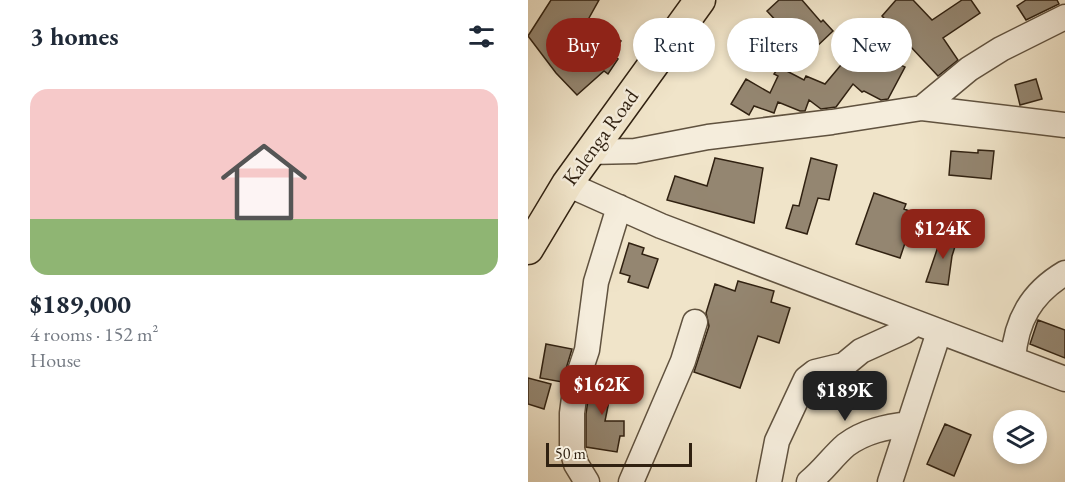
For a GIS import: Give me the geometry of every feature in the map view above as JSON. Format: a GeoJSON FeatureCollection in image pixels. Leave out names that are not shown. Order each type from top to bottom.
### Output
{"type":"FeatureCollection","features":[{"type":"Feature","properties":{"kind":"main road","name":"Kalenga Road"},"geometry":{"type":"LineString","coordinates":[[529,247],[589,152],[700,0]]}},
{"type":"Feature","properties":{"kind":"street"},"geometry":{"type":"LineString","coordinates":[[922,108],[969,69],[1001,49],[1065,17]]}},
{"type":"Feature","properties":{"kind":"street"},"geometry":{"type":"LineString","coordinates":[[589,152],[635,151],[708,137],[820,124],[922,108],[1065,124]]}},
{"type":"Feature","properties":{"kind":"street"},"geometry":{"type":"LineString","coordinates":[[567,184],[661,226],[1065,379]]}},
{"type":"Feature","properties":{"kind":"street"},"geometry":{"type":"LineString","coordinates":[[587,482],[576,464],[572,448],[572,413],[576,383],[586,350],[596,282],[619,207]]}},
{"type":"Feature","properties":{"kind":"street"},"geometry":{"type":"LineString","coordinates":[[1013,359],[1015,336],[1022,318],[1043,290],[1065,273]]}},
{"type":"Feature","properties":{"kind":"street"},"geometry":{"type":"LineString","coordinates":[[631,482],[683,361],[695,322]]}},
{"type":"Feature","properties":{"kind":"street"},"geometry":{"type":"LineString","coordinates":[[769,482],[777,441],[806,378],[815,372],[844,365],[861,351],[915,324]]}},
{"type":"Feature","properties":{"kind":"street"},"geometry":{"type":"LineString","coordinates":[[890,482],[939,332]]}},
{"type":"Feature","properties":{"kind":"street"},"geometry":{"type":"LineString","coordinates":[[809,482],[845,446],[860,437],[883,428],[909,424]]}},
{"type":"Feature","properties":{"kind":"building"},"geometry":{"type":"Polygon","coordinates":[[[551,0],[599,0],[589,18],[546,18],[546,60],[528,36],[551,0]]]}},
{"type":"Feature","properties":{"kind":"building"},"geometry":{"type":"Polygon","coordinates":[[[779,0],[802,0],[818,18],[774,18],[767,11],[779,0]]]}},
{"type":"Feature","properties":{"kind":"building"},"geometry":{"type":"Polygon","coordinates":[[[896,0],[913,0],[932,20],[962,0],[971,0],[980,13],[943,38],[958,60],[938,76],[912,48],[912,18],[884,18],[882,16],[896,0]]]}},
{"type":"Feature","properties":{"kind":"building"},"geometry":{"type":"Polygon","coordinates":[[[1026,0],[1057,0],[1059,4],[1026,20],[1017,6],[1026,0]]]}},
{"type":"Feature","properties":{"kind":"building"},"geometry":{"type":"Polygon","coordinates":[[[819,20],[821,22],[823,20],[831,29],[831,33],[819,44],[819,20]]]}},
{"type":"Feature","properties":{"kind":"building"},"geometry":{"type":"Polygon","coordinates":[[[555,72],[603,72],[577,95],[555,72]]]}},
{"type":"Feature","properties":{"kind":"building"},"geometry":{"type":"Polygon","coordinates":[[[775,72],[789,72],[804,80],[806,76],[825,84],[835,72],[902,72],[888,99],[881,100],[862,92],[853,84],[836,107],[821,109],[809,100],[805,111],[800,111],[778,102],[774,113],[754,106],[749,115],[731,104],[746,79],[770,93],[778,76],[774,74],[775,72]]]}},
{"type":"Feature","properties":{"kind":"building"},"geometry":{"type":"Polygon","coordinates":[[[1036,79],[1042,99],[1020,105],[1015,85],[1036,79]]]}},
{"type":"Feature","properties":{"kind":"building"},"geometry":{"type":"Polygon","coordinates":[[[978,150],[994,151],[991,179],[949,175],[951,151],[978,153],[978,150]]]}},
{"type":"Feature","properties":{"kind":"building"},"geometry":{"type":"Polygon","coordinates":[[[715,158],[763,168],[754,223],[667,200],[675,176],[707,186],[715,158]]]}},
{"type":"Feature","properties":{"kind":"building"},"geometry":{"type":"Polygon","coordinates":[[[811,158],[837,165],[829,200],[818,198],[807,234],[786,228],[793,205],[799,206],[811,158]]]}},
{"type":"Feature","properties":{"kind":"building"},"geometry":{"type":"Polygon","coordinates":[[[874,193],[906,204],[904,209],[915,213],[900,258],[856,244],[874,193]]]}},
{"type":"Feature","properties":{"kind":"building"},"geometry":{"type":"Polygon","coordinates":[[[943,232],[958,237],[952,256],[948,285],[926,282],[943,232]]]}},
{"type":"Feature","properties":{"kind":"building"},"geometry":{"type":"Polygon","coordinates":[[[629,243],[644,248],[642,254],[658,259],[648,288],[628,282],[630,276],[620,273],[629,243]]]}},
{"type":"Feature","properties":{"kind":"building"},"geometry":{"type":"Polygon","coordinates":[[[738,281],[774,291],[771,302],[790,308],[779,343],[758,336],[740,388],[694,372],[709,326],[706,313],[715,284],[735,291],[738,281]]]}},
{"type":"Feature","properties":{"kind":"building"},"geometry":{"type":"Polygon","coordinates":[[[1038,320],[1065,330],[1065,358],[1030,344],[1038,320]]]}},
{"type":"Feature","properties":{"kind":"building"},"geometry":{"type":"Polygon","coordinates":[[[546,344],[572,349],[562,382],[540,378],[546,344]]]}},
{"type":"Feature","properties":{"kind":"building"},"geometry":{"type":"Polygon","coordinates":[[[595,372],[614,376],[605,421],[624,421],[624,436],[620,436],[617,452],[586,447],[586,414],[590,386],[595,372]]]}},
{"type":"Feature","properties":{"kind":"building"},"geometry":{"type":"Polygon","coordinates":[[[528,378],[551,384],[544,409],[528,404],[528,378]]]}},
{"type":"Feature","properties":{"kind":"building"},"geometry":{"type":"Polygon","coordinates":[[[945,424],[971,435],[954,476],[927,464],[945,424]]]}}]}
